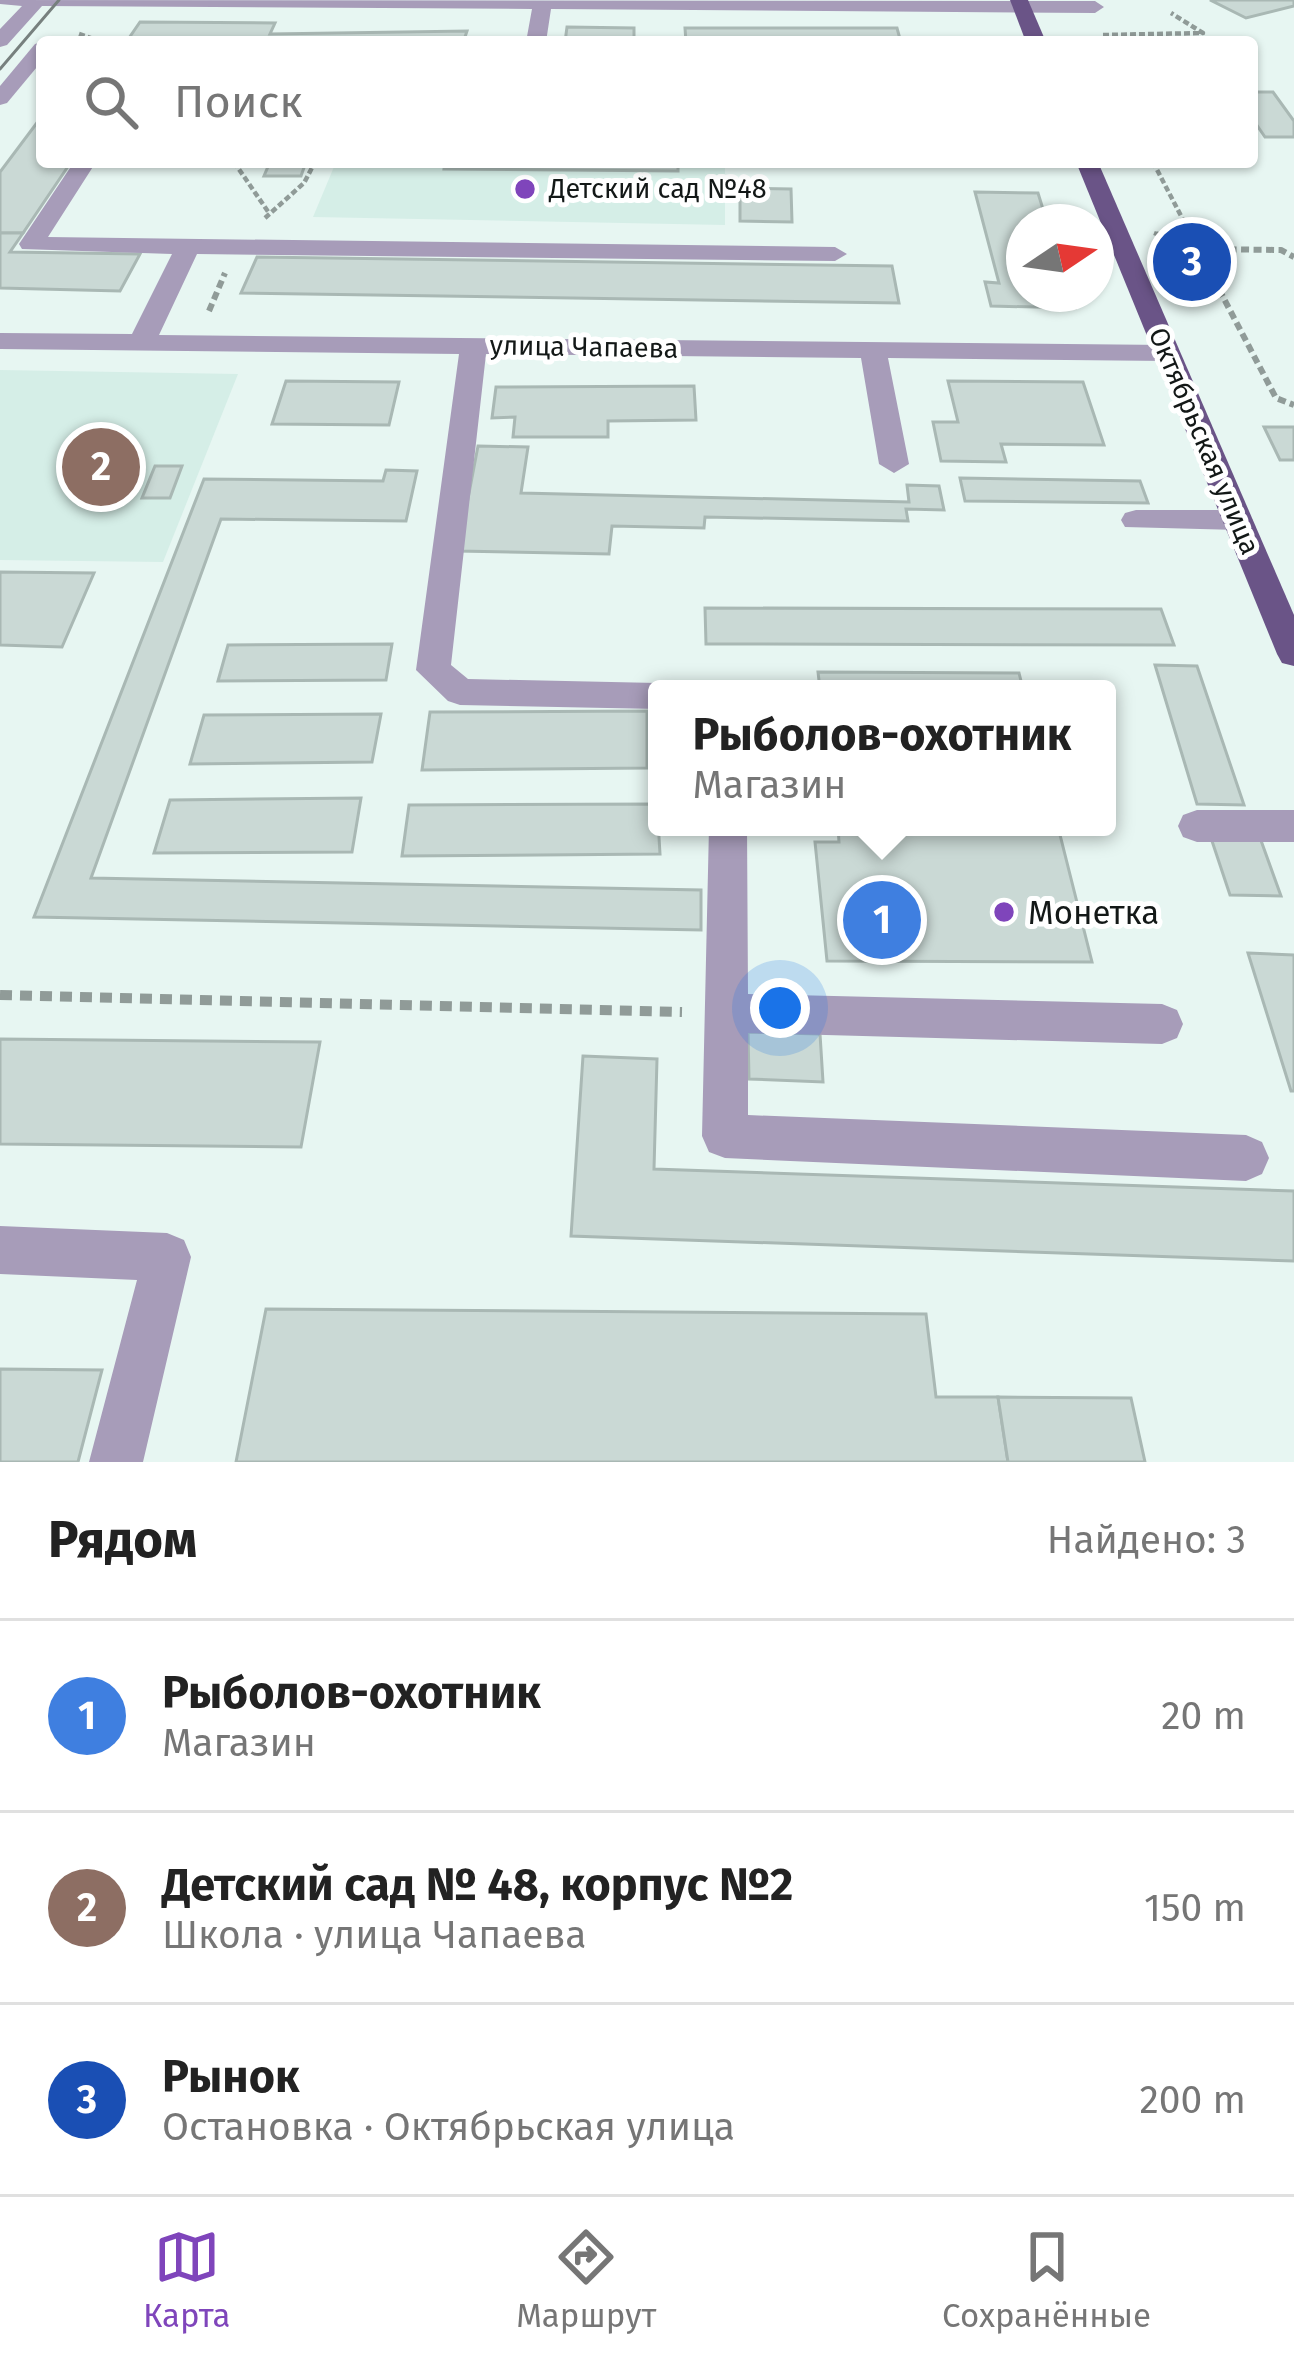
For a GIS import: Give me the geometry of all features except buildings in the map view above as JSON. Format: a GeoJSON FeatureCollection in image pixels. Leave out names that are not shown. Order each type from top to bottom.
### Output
{"type":"FeatureCollection","features":[{"type":"Feature","properties":{"kind":"main road"},"geometry":{"type":"LineString","coordinates":[[1020,4],[1033,36]]}},
{"type":"Feature","properties":{"kind":"main road","name":"Октябрьская улица"},"geometry":{"type":"LineString","coordinates":[[1089,168],[1104,204]]}},
{"type":"Feature","properties":{"kind":"main road","name":"Октябрьская улица"},"geometry":{"type":"LineString","coordinates":[[1114,227],[1292,646]]}},
{"type":"Feature","properties":{"kind":"street"},"geometry":{"type":"LineString","coordinates":[[6,0],[1095,7]]}},
{"type":"Feature","properties":{"kind":"street"},"geometry":{"type":"LineString","coordinates":[[0,41],[36,0]]}},
{"type":"Feature","properties":{"kind":"street"},"geometry":{"type":"LineString","coordinates":[[52,36],[81,1]]}},
{"type":"Feature","properties":{"kind":"street"},"geometry":{"type":"LineString","coordinates":[[537,36],[543,3]]}},
{"type":"Feature","properties":{"kind":"street"},"geometry":{"type":"LineString","coordinates":[[0,99],[36,55]]}},
{"type":"Feature","properties":{"kind":"street"},"geometry":{"type":"LineString","coordinates":[[82,168],[31,244],[836,254]]}},
{"type":"Feature","properties":{"kind":"street"},"geometry":{"type":"LineString","coordinates":[[142,343],[188,247]]}},
{"type":"Feature","properties":{"kind":"street","name":"улица Чапаева"},"geometry":{"type":"LineString","coordinates":[[1,342],[1167,352]]}},
{"type":"Feature","properties":{"kind":"street"},"geometry":{"type":"LineString","coordinates":[[472,346],[433,670],[460,692],[648,696]]}},
{"type":"Feature","properties":{"kind":"street"},"geometry":{"type":"LineString","coordinates":[[873,350],[894,464]]}},
{"type":"Feature","properties":{"kind":"street"},"geometry":{"type":"LineString","coordinates":[[1136,520],[1238,520]]}},
{"type":"Feature","properties":{"kind":"street"},"geometry":{"type":"LineString","coordinates":[[1197,826],[1294,826]]}},
{"type":"Feature","properties":{"kind":"street"},"geometry":{"type":"LineString","coordinates":[[728,836],[724,1136],[1246,1157]]}},
{"type":"Feature","properties":{"kind":"street"},"geometry":{"type":"LineString","coordinates":[[728,1013],[1162,1024]]}},
{"type":"Feature","properties":{"kind":"street"},"geometry":{"type":"LineString","coordinates":[[0,1250],[166,1257],[116,1462]]}},
{"type":"Feature","properties":{"kind":"path"},"geometry":{"type":"LineString","coordinates":[[79,34],[85,36]]}},
{"type":"Feature","properties":{"kind":"path"},"geometry":{"type":"LineString","coordinates":[[238,168],[269,213],[304,183],[312,168]]}},
{"type":"Feature","properties":{"kind":"path"},"geometry":{"type":"LineString","coordinates":[[1157,168],[1276,398],[1294,405]]}},
{"type":"Feature","properties":{"kind":"path"},"geometry":{"type":"LineString","coordinates":[[1114,219],[1201,249],[1281,250],[1294,257]]}},
{"type":"Feature","properties":{"kind":"path"},"geometry":{"type":"LineString","coordinates":[[0,995],[728,1013]]}},
{"type":"Feature","properties":{"kind":"shaded area","name":"Детский сад №48"},"geometry":{"type":"Polygon","coordinates":[[[333,168],[725,168],[725,225],[313,217],[333,168]]]}},
{"type":"Feature","properties":{"kind":"shaded area"},"geometry":{"type":"Polygon","coordinates":[[[0,370],[238,374],[163,562],[0,560],[0,370]]]}},
{"type":"Feature","properties":{"kind":"tram line"},"geometry":{"type":"LineString","coordinates":[[0,69],[59,0]]}},
{"type":"Feature","properties":{"kind":"place","name":"Детский сад №48"},"geometry":{"type":"Point","coordinates":[525,189]}},
{"type":"Feature","properties":{"kind":"place","name":"Рынок"},"geometry":{"type":"Point","coordinates":[1192,262]}},
{"type":"Feature","properties":{"kind":"place","name":"Детский сад № 48, корпус №2"},"geometry":{"type":"Point","coordinates":[101,467]}},
{"type":"Feature","properties":{"kind":"place","name":"Монетка"},"geometry":{"type":"Point","coordinates":[1004,912]}},
{"type":"Feature","properties":{"kind":"place","name":"Рыболов-охотник"},"geometry":{"type":"Point","coordinates":[882,920]}}]}
